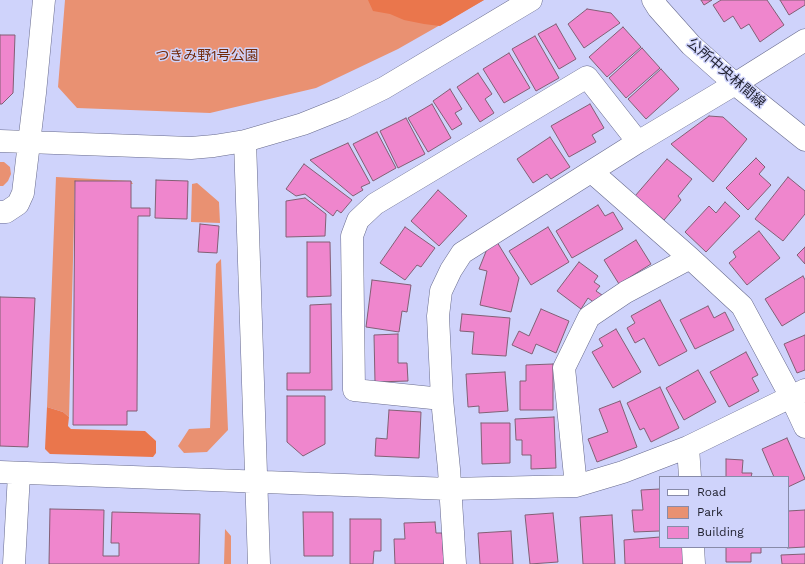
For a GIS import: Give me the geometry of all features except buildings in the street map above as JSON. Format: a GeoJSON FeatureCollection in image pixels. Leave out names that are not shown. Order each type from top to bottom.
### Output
{"type":"FeatureCollection","features":[{"type":"Feature","properties":{"kind":"street"},"geometry":{"type":"LineString","coordinates":[[0,212],[6,212],[18,204],[23,193],[30,142],[44,0]]}},
{"type":"Feature","properties":{"kind":"street"},"geometry":{"type":"LineString","coordinates":[[0,141],[191,148],[246,141],[303,124],[384,88],[531,0]]}},
{"type":"Feature","properties":{"kind":"street","name":"公所中央林間線"},"geometry":{"type":"LineString","coordinates":[[653,0],[658,8],[691,46],[735,84],[805,140]]}},
{"type":"Feature","properties":{"kind":"street"},"geometry":{"type":"LineString","coordinates":[[455,564],[449,470],[442,399],[438,316],[441,291],[451,270],[462,254],[638,142],[805,40]]}},
{"type":"Feature","properties":{"kind":"street"},"geometry":{"type":"LineString","coordinates":[[442,399],[354,390],[352,236],[358,220],[375,204],[587,77],[638,142]]}},
{"type":"Feature","properties":{"kind":"street"},"geometry":{"type":"LineString","coordinates":[[246,141],[259,564]]}},
{"type":"Feature","properties":{"kind":"street"},"geometry":{"type":"LineString","coordinates":[[592,172],[742,306],[798,393],[805,427]]}},
{"type":"Feature","properties":{"kind":"street"},"geometry":{"type":"LineString","coordinates":[[576,486],[564,368],[589,317],[626,292],[690,258]]}},
{"type":"Feature","properties":{"kind":"street"},"geometry":{"type":"LineString","coordinates":[[14,564],[9,473],[450,489],[576,486],[623,472],[688,447],[798,393]]}},
{"type":"Feature","properties":{"kind":"street"},"geometry":{"type":"LineString","coordinates":[[688,447],[690,476]]}},
{"type":"Feature","properties":{"kind":"street"},"geometry":{"type":"LineString","coordinates":[[693,548],[694,564]]}},
{"type":"Feature","properties":{"kind":"green space","name":"つきみ野1号公園"},"geometry":{"type":"Polygon","coordinates":[[[65,0],[484,0],[398,49],[316,88],[210,113],[77,108],[58,87],[65,0]]]}},
{"type":"Feature","properties":{"kind":"green space"},"geometry":{"type":"Polygon","coordinates":[[[0,162],[4,162],[10,167],[11,174],[8,181],[3,186],[0,186],[0,162]]]}},
{"type":"Feature","properties":{"kind":"green space"},"geometry":{"type":"Polygon","coordinates":[[[56,177],[131,181],[133,184],[75,181],[69,417],[63,412],[47,407],[56,177]]]}},
{"type":"Feature","properties":{"kind":"green space"},"geometry":{"type":"Polygon","coordinates":[[[197,183],[219,202],[220,223],[191,222],[192,184],[197,183]]]}},
{"type":"Feature","properties":{"kind":"green space"},"geometry":{"type":"Polygon","coordinates":[[[221,259],[228,430],[207,452],[184,453],[178,446],[189,429],[210,428],[216,264],[221,259]]]}},
{"type":"Feature","properties":{"kind":"green space"},"geometry":{"type":"Polygon","coordinates":[[[225,529],[231,536],[231,564],[224,564],[225,529]]]}},
{"type":"Feature","properties":{"kind":"shaded area"},"geometry":{"type":"Polygon","coordinates":[[[368,0],[484,0],[440,26],[404,20],[390,14],[373,11],[368,0]]]}},
{"type":"Feature","properties":{"kind":"shaded area"},"geometry":{"type":"Polygon","coordinates":[[[47,407],[63,412],[69,417],[68,426],[71,429],[145,431],[156,441],[156,453],[153,457],[50,454],[45,449],[47,407]]]}}]}
